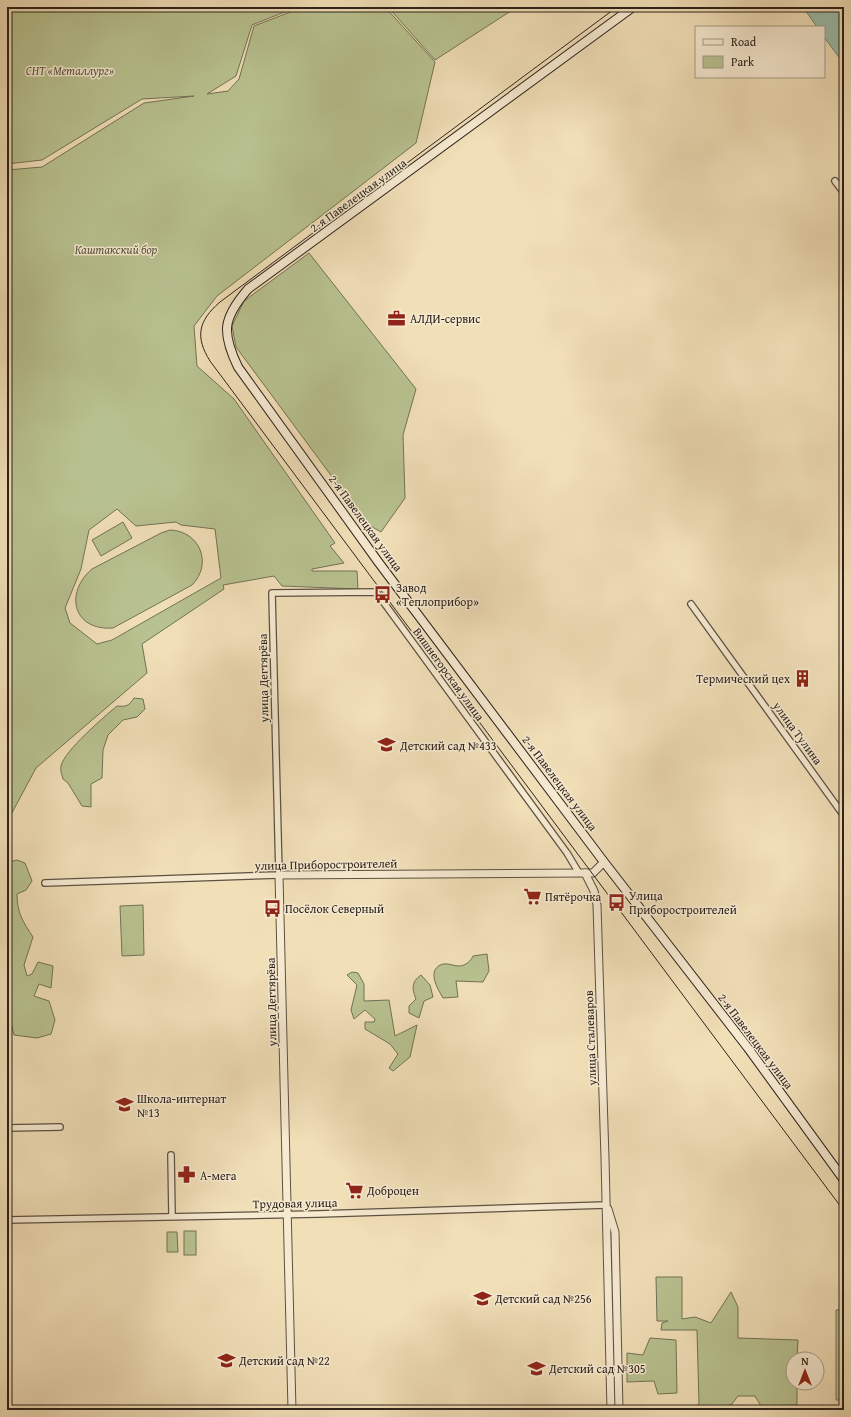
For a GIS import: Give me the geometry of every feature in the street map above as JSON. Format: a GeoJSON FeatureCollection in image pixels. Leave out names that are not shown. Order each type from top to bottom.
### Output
{"type":"FeatureCollection","features":[{"type":"Feature","properties":{"kind":"main road","name":"2-я Павелецкая улица"},"geometry":{"type":"LineString","coordinates":[[633,7],[248,289],[235,304],[229,316],[226,332],[228,347],[238,367],[379,563],[604,862],[748,1048],[844,1180]]}},
{"type":"Feature","properties":{"kind":"street"},"geometry":{"type":"LineString","coordinates":[[835,181],[844,193]]}},
{"type":"Feature","properties":{"kind":"street","name":"Вишнегорская улица"},"geometry":{"type":"LineString","coordinates":[[272,593],[376,592],[582,873]]}},
{"type":"Feature","properties":{"kind":"street","name":"улица Дегтярёва"},"geometry":{"type":"LineString","coordinates":[[272,593],[292,1410]]}},
{"type":"Feature","properties":{"kind":"street","name":"улица Тулина"},"geometry":{"type":"LineString","coordinates":[[691,604],[843,812]]}},
{"type":"Feature","properties":{"kind":"street","name":"улица Приборостроителей"},"geometry":{"type":"LineString","coordinates":[[45,883],[279,875],[593,873],[604,862]]}},
{"type":"Feature","properties":{"kind":"street","name":"улица Сталеваров"},"geometry":{"type":"LineString","coordinates":[[582,873],[594,891],[597,905],[606,1205],[610,1410]]}},
{"type":"Feature","properties":{"kind":"street"},"geometry":{"type":"LineString","coordinates":[[7,1128],[60,1127]]}},
{"type":"Feature","properties":{"kind":"street"},"geometry":{"type":"LineString","coordinates":[[171,1155],[172,1216]]}},
{"type":"Feature","properties":{"kind":"street","name":"улица Сталеваров"},"geometry":{"type":"LineString","coordinates":[[606,1205],[612,1218],[615,1232],[619,1410]]}},
{"type":"Feature","properties":{"kind":"street","name":"Трудовая улица"},"geometry":{"type":"LineString","coordinates":[[7,1220],[287,1215],[606,1205]]}},
{"type":"Feature","properties":{"kind":"green space","name":"Каштакский бор"},"geometry":{"type":"Polygon","coordinates":[[[7,7],[297,7],[252,25],[236,76],[207,94],[228,91],[239,79],[254,26],[303,7],[385,7],[435,62],[416,143],[217,296],[194,326],[197,366],[234,399],[335,543],[330,546],[344,563],[312,569],[312,571],[357,571],[358,589],[282,586],[274,576],[223,585],[224,589],[142,644],[147,673],[36,768],[7,822],[7,170],[42,167],[144,103],[194,96],[142,99],[42,160],[7,164],[7,7]],[[117,509],[89,530],[81,569],[65,608],[70,623],[97,644],[112,640],[221,578],[215,529],[181,525],[176,522],[136,526],[117,509]]]}},
{"type":"Feature","properties":{"kind":"green space"},"geometry":{"type":"Polygon","coordinates":[[[388,7],[517,7],[435,60],[388,7]]]}},
{"type":"Feature","properties":{"kind":"green space"},"geometry":{"type":"Polygon","coordinates":[[[309,253],[416,389],[403,435],[405,498],[381,532],[367,524],[236,347],[232,326],[244,301],[309,253]]]}},
{"type":"Feature","properties":{"kind":"green space"},"geometry":{"type":"Polygon","coordinates":[[[123,522],[132,538],[101,556],[92,540],[123,522]]]}},
{"type":"Feature","properties":{"kind":"green space"},"geometry":{"type":"Polygon","coordinates":[[[170,530],[189,536],[196,542],[200,550],[202,568],[192,585],[113,628],[99,627],[89,623],[81,617],[77,609],[76,599],[78,589],[83,579],[92,569],[161,533],[170,530]]]}},
{"type":"Feature","properties":{"kind":"green space"},"geometry":{"type":"Polygon","coordinates":[[[134,698],[143,699],[145,709],[137,717],[123,720],[108,735],[103,750],[102,778],[91,784],[91,807],[82,806],[68,783],[63,779],[61,766],[69,752],[85,734],[117,706],[127,705],[134,698]]]}},
{"type":"Feature","properties":{"kind":"green space"},"geometry":{"type":"Polygon","coordinates":[[[17,860],[25,863],[32,881],[26,890],[17,894],[18,907],[21,917],[33,937],[24,965],[27,976],[32,974],[38,962],[53,966],[51,988],[39,984],[34,996],[49,1001],[55,1020],[51,1034],[37,1038],[14,1035],[8,1011],[10,1003],[10,988],[7,987],[7,868],[9,862],[17,860]]]}},
{"type":"Feature","properties":{"kind":"green space"},"geometry":{"type":"Polygon","coordinates":[[[143,905],[144,955],[122,956],[120,906],[143,905]]]}},
{"type":"Feature","properties":{"kind":"green space"},"geometry":{"type":"Polygon","coordinates":[[[487,954],[489,971],[483,982],[456,981],[458,997],[443,998],[434,979],[435,970],[438,966],[445,964],[461,966],[468,963],[473,956],[487,954]]]}},
{"type":"Feature","properties":{"kind":"green space"},"geometry":{"type":"Polygon","coordinates":[[[352,972],[358,973],[364,984],[364,1001],[389,1000],[395,1036],[417,1025],[410,1057],[393,1071],[389,1068],[398,1054],[390,1044],[365,1029],[365,1022],[374,1022],[375,1019],[365,1010],[354,1019],[351,1010],[357,985],[347,975],[352,972]]]}},
{"type":"Feature","properties":{"kind":"green space"},"geometry":{"type":"Polygon","coordinates":[[[421,975],[430,985],[433,997],[424,1001],[419,1018],[409,1013],[409,1006],[416,999],[413,986],[415,980],[421,975]]]}},
{"type":"Feature","properties":{"kind":"green space"},"geometry":{"type":"Polygon","coordinates":[[[184,1231],[196,1231],[196,1255],[184,1255],[184,1231]]]}},
{"type":"Feature","properties":{"kind":"green space"},"geometry":{"type":"Polygon","coordinates":[[[167,1232],[177,1232],[178,1252],[167,1252],[167,1232]]]}},
{"type":"Feature","properties":{"kind":"green space"},"geometry":{"type":"Polygon","coordinates":[[[656,1277],[682,1277],[682,1319],[695,1317],[711,1323],[731,1292],[738,1307],[738,1338],[798,1340],[797,1351],[785,1351],[785,1391],[797,1391],[797,1405],[761,1406],[755,1396],[738,1396],[732,1404],[721,1408],[720,1410],[695,1410],[699,1403],[697,1330],[661,1330],[662,1323],[668,1321],[657,1321],[656,1277]]]}},
{"type":"Feature","properties":{"kind":"green space"},"geometry":{"type":"Polygon","coordinates":[[[844,1309],[844,1400],[836,1400],[836,1310],[844,1309]]]}},
{"type":"Feature","properties":{"kind":"green space"},"geometry":{"type":"Polygon","coordinates":[[[650,1338],[676,1340],[677,1393],[658,1394],[654,1381],[627,1382],[627,1353],[643,1355],[650,1338]]]}},
{"type":"Feature","properties":{"kind":"shaded area"},"geometry":{"type":"Polygon","coordinates":[[[803,7],[844,7],[844,64],[825,38],[825,26],[816,26],[803,7]]]}},
{"type":"Feature","properties":{"kind":"tram line"},"geometry":{"type":"LineString","coordinates":[[617,7],[220,302],[207,316],[203,323],[201,330],[202,344],[210,361],[844,1211]]}},
{"type":"Feature","properties":{"kind":"place","name":"АЛДИ-сервис"},"geometry":{"type":"Point","coordinates":[397,318]}},
{"type":"Feature","properties":{"kind":"place","name":"Завод «Теплоприбор»"},"geometry":{"type":"Point","coordinates":[383,594]}},
{"type":"Feature","properties":{"kind":"place","name":"Термический цех"},"geometry":{"type":"Point","coordinates":[803,678]}},
{"type":"Feature","properties":{"kind":"place","name":"Детский сад №433"},"geometry":{"type":"Point","coordinates":[387,745]}},
{"type":"Feature","properties":{"kind":"place","name":"Пятёрочка"},"geometry":{"type":"Point","coordinates":[532,896]}},
{"type":"Feature","properties":{"kind":"place","name":"Улица Приборостроителей"},"geometry":{"type":"Point","coordinates":[616,902]}},
{"type":"Feature","properties":{"kind":"place","name":"Посёлок Северный"},"geometry":{"type":"Point","coordinates":[272,908]}},
{"type":"Feature","properties":{"kind":"place","name":"Школа-интернат №13"},"geometry":{"type":"Point","coordinates":[124,1105]}},
{"type":"Feature","properties":{"kind":"place","name":"А-мега"},"geometry":{"type":"Point","coordinates":[187,1175]}},
{"type":"Feature","properties":{"kind":"place","name":"Доброцен"},"geometry":{"type":"Point","coordinates":[354,1190]}},
{"type":"Feature","properties":{"kind":"place","name":"Детский сад №256"},"geometry":{"type":"Point","coordinates":[482,1298]}},
{"type":"Feature","properties":{"kind":"place","name":"Детский сад №22"},"geometry":{"type":"Point","coordinates":[226,1360]}},
{"type":"Feature","properties":{"kind":"place","name":"Детский сад №305"},"geometry":{"type":"Point","coordinates":[536,1368]}},
{"type":"Feature","properties":{"kind":"park label","name":"СНТ «Металлург»"},"geometry":{"type":"Point","coordinates":[70,70]}}]}
